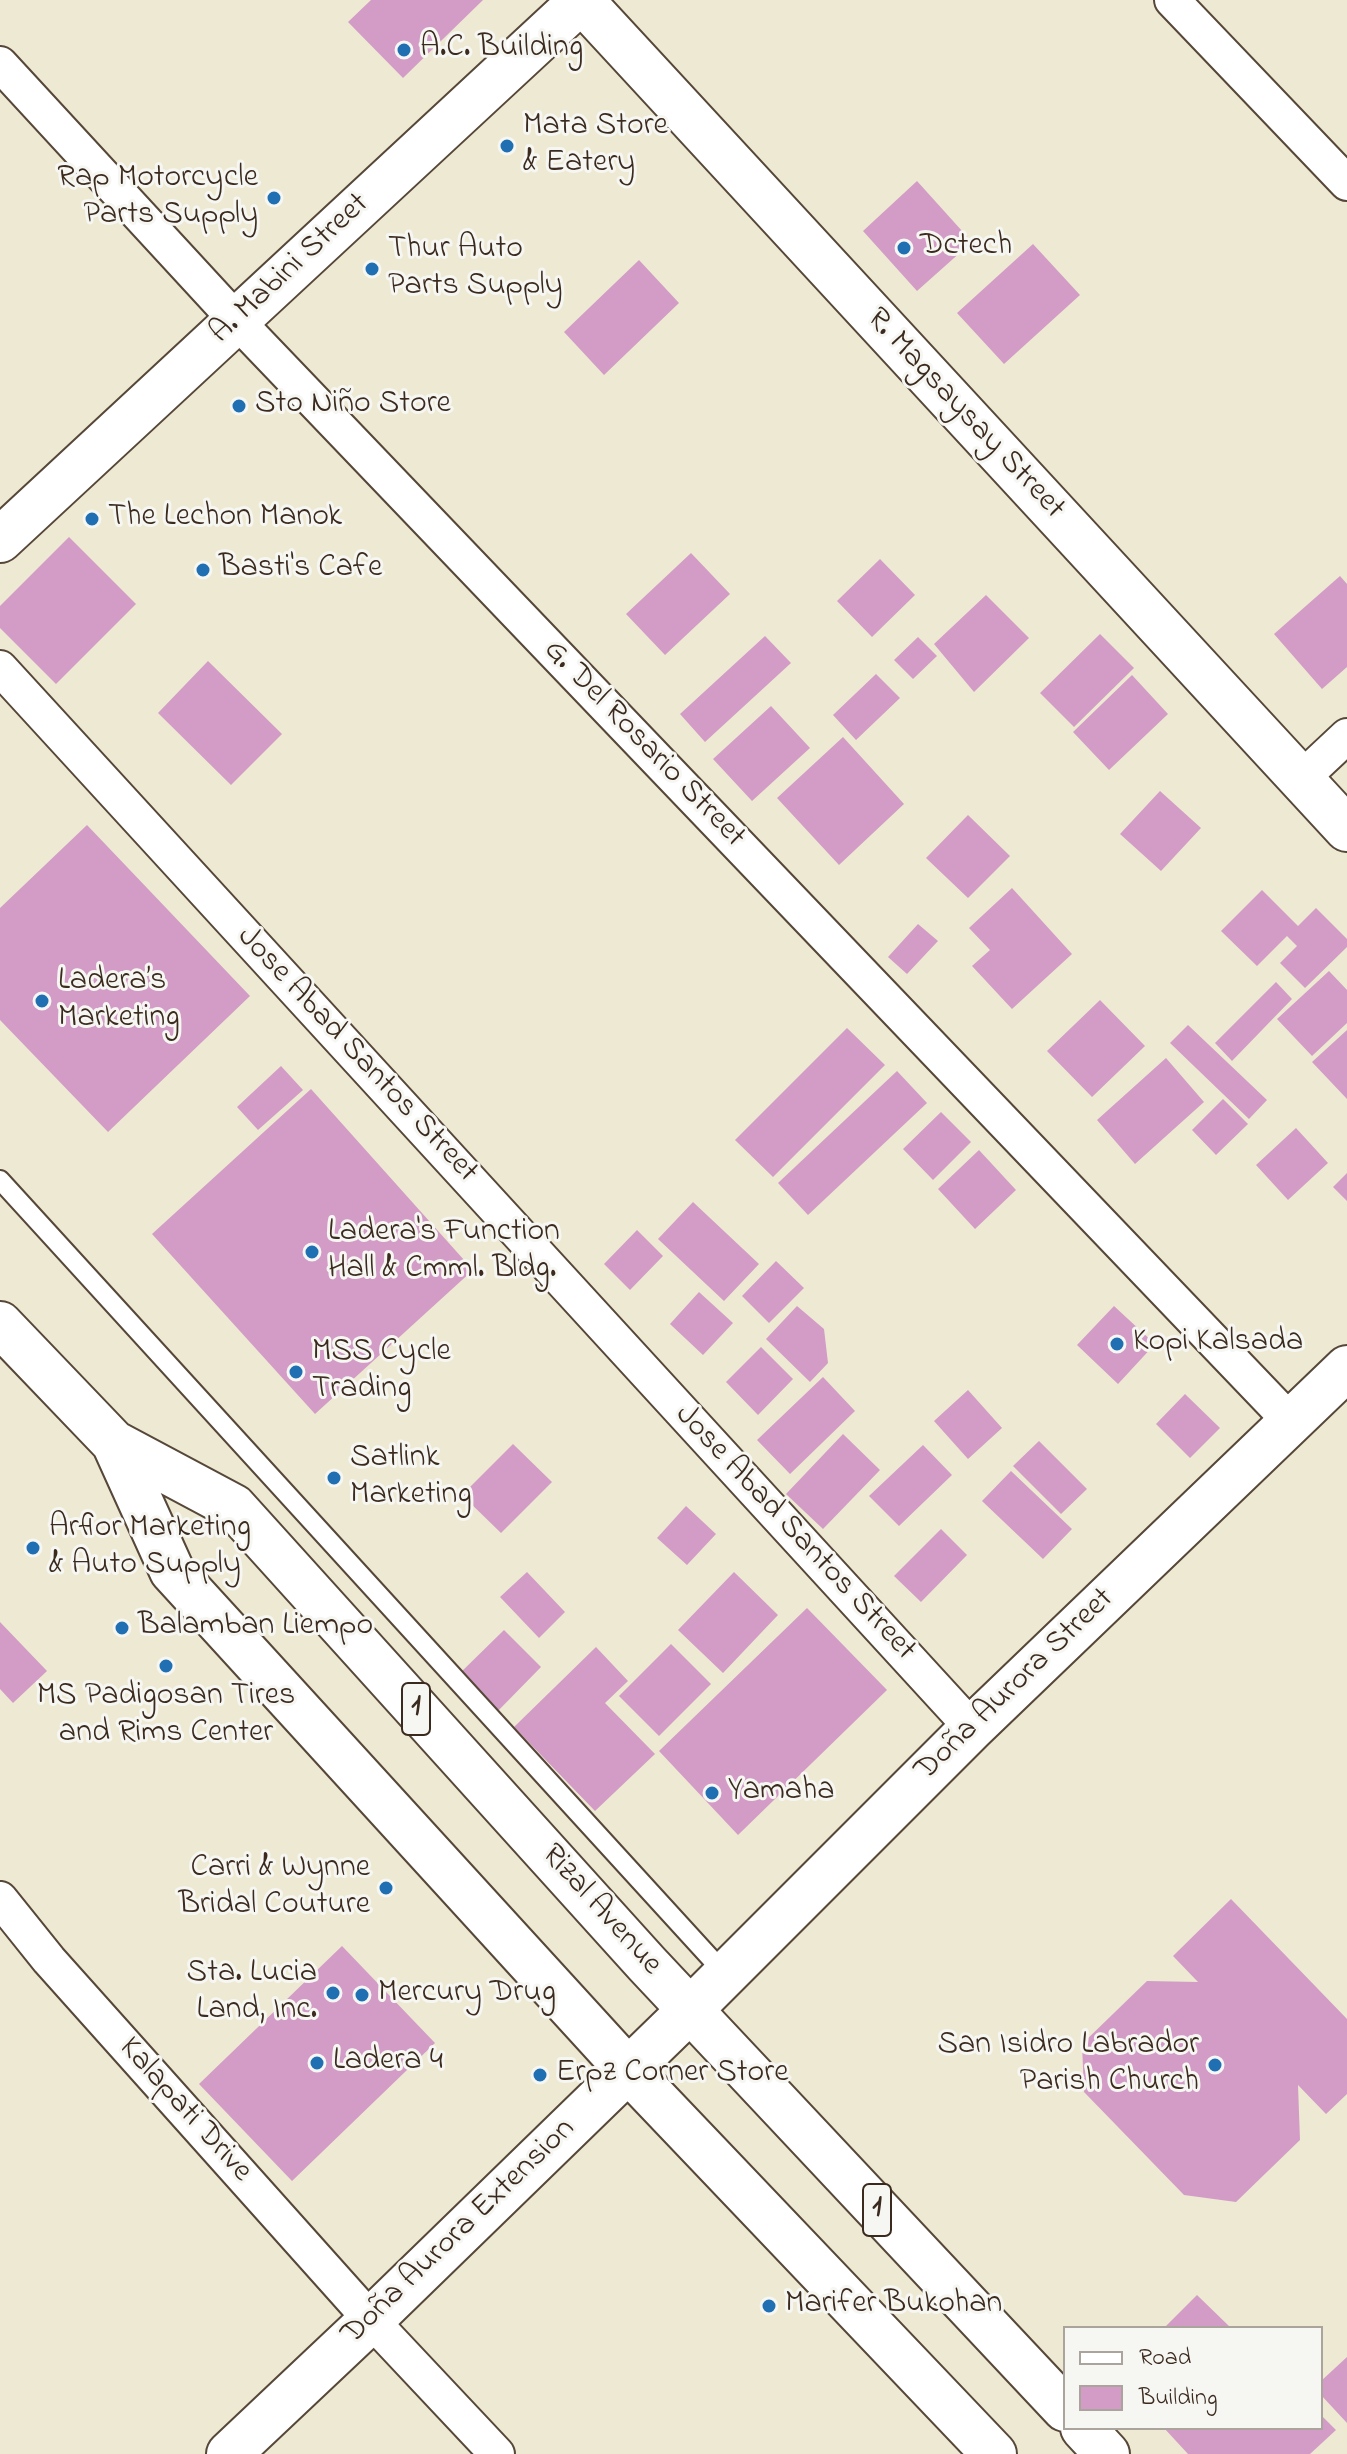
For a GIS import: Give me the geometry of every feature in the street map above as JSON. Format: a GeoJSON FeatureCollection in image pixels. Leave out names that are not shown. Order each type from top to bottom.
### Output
{"type":"FeatureCollection","features":[{"type":"Feature","properties":{"kind":"main road","name":"A. Mabini Street"},"geometry":{"type":"LineString","coordinates":[[0,540],[582,0]]}},
{"type":"Feature","properties":{"kind":"main road","name":"R. Magsaysay Street"},"geometry":{"type":"LineString","coordinates":[[582,0],[1347,829]]}},
{"type":"Feature","properties":{"kind":"main road","name":"Rizal Avenue"},"geometry":{"type":"LineString","coordinates":[[0,1324],[114,1443],[234,1507],[690,2010],[1063,2407]]}},
{"type":"Feature","properties":{"kind":"main road","name":"Doña Aurora Street"},"geometry":{"type":"LineString","coordinates":[[690,2010],[972,1728],[1347,1368]]}},
{"type":"Feature","properties":{"kind":"main road","name":"Rizal Avenue"},"geometry":{"type":"LineString","coordinates":[[114,1443],[172,1571],[628,2070],[994,2454]]}},
{"type":"Feature","properties":{"kind":"main road","name":"Doña Aurora Extension"},"geometry":{"type":"LineString","coordinates":[[229,2454],[690,2010]]}},
{"type":"Feature","properties":{"kind":"main road"},"geometry":{"type":"LineString","coordinates":[[1085,2430],[1107,2454]]}},
{"type":"Feature","properties":{"kind":"street"},"geometry":{"type":"LineString","coordinates":[[1172,0],[1347,183]]}},
{"type":"Feature","properties":{"kind":"street","name":"G. Del Rosario Street"},"geometry":{"type":"LineString","coordinates":[[0,64],[237,321],[1290,1421]]}},
{"type":"Feature","properties":{"kind":"street","name":"Jose Abad Santos Street"},"geometry":{"type":"LineString","coordinates":[[0,668],[972,1728]]}},
{"type":"Feature","properties":{"kind":"street"},"geometry":{"type":"LineString","coordinates":[[1300,780],[1347,736]]}},
{"type":"Feature","properties":{"kind":"street","name":"Kalapati Drive"},"geometry":{"type":"LineString","coordinates":[[0,1899],[49,1960],[371,2320],[497,2454]]}},
{"type":"Feature","properties":{"kind":"lane"},"geometry":{"type":"LineString","coordinates":[[0,1180],[726,1975]]}},
{"type":"Feature","properties":{"kind":"building","name":"A.C. Building"},"geometry":{"type":"Polygon","coordinates":[[[371,0],[483,0],[403,78],[348,22],[371,0]]]}},
{"type":"Feature","properties":{"kind":"building"},"geometry":{"type":"Polygon","coordinates":[[[917,181],[972,242],[917,291],[863,231],[917,181]]]}},
{"type":"Feature","properties":{"kind":"building"},"geometry":{"type":"Polygon","coordinates":[[[1033,244],[1080,295],[1004,364],[957,313],[1033,244]]]}},
{"type":"Feature","properties":{"kind":"building"},"geometry":{"type":"Polygon","coordinates":[[[639,260],[679,303],[604,375],[564,332],[639,260]]]}},
{"type":"Feature","properties":{"kind":"building"},"geometry":{"type":"Polygon","coordinates":[[[69,537],[136,604],[56,684],[0,628],[0,606],[69,537]]]}},
{"type":"Feature","properties":{"kind":"building"},"geometry":{"type":"Polygon","coordinates":[[[691,553],[730,594],[665,655],[626,614],[691,553]]]}},
{"type":"Feature","properties":{"kind":"building"},"geometry":{"type":"Polygon","coordinates":[[[880,559],[915,595],[872,637],[837,601],[880,559]]]}},
{"type":"Feature","properties":{"kind":"building"},"geometry":{"type":"Polygon","coordinates":[[[1340,576],[1347,584],[1347,667],[1322,689],[1274,634],[1340,576]]]}},
{"type":"Feature","properties":{"kind":"building"},"geometry":{"type":"Polygon","coordinates":[[[986,595],[1029,638],[974,692],[934,644],[986,595]]]}},
{"type":"Feature","properties":{"kind":"building"},"geometry":{"type":"Polygon","coordinates":[[[1100,634],[1134,668],[1074,727],[1040,693],[1100,634]]]}},
{"type":"Feature","properties":{"kind":"building"},"geometry":{"type":"Polygon","coordinates":[[[765,636],[791,663],[705,742],[680,714],[765,636]]]}},
{"type":"Feature","properties":{"kind":"building"},"geometry":{"type":"Polygon","coordinates":[[[918,637],[937,656],[913,679],[894,660],[918,637]]]}},
{"type":"Feature","properties":{"kind":"building"},"geometry":{"type":"Polygon","coordinates":[[[208,661],[282,734],[231,785],[158,713],[208,661]]]}},
{"type":"Feature","properties":{"kind":"building"},"geometry":{"type":"Polygon","coordinates":[[[876,674],[900,698],[856,740],[833,715],[876,674]]]}},
{"type":"Feature","properties":{"kind":"building"},"geometry":{"type":"Polygon","coordinates":[[[1132,675],[1168,714],[1109,770],[1073,732],[1132,675]]]}},
{"type":"Feature","properties":{"kind":"building"},"geometry":{"type":"Polygon","coordinates":[[[771,706],[810,748],[752,801],[713,759],[771,706]]]}},
{"type":"Feature","properties":{"kind":"building"},"geometry":{"type":"Polygon","coordinates":[[[843,737],[904,804],[839,865],[777,798],[843,737]]]}},
{"type":"Feature","properties":{"kind":"building"},"geometry":{"type":"Polygon","coordinates":[[[1160,791],[1201,828],[1161,871],[1120,834],[1160,791]]]}},
{"type":"Feature","properties":{"kind":"building"},"geometry":{"type":"Polygon","coordinates":[[[968,815],[1010,856],[968,898],[926,858],[968,815]]]}},
{"type":"Feature","properties":{"kind":"building"},"geometry":{"type":"Polygon","coordinates":[[[87,825],[250,996],[108,1132],[0,1020],[0,908],[87,825]]]}},
{"type":"Feature","properties":{"kind":"building"},"geometry":{"type":"Polygon","coordinates":[[[1012,888],[1072,954],[1012,1009],[972,966],[990,950],[969,928],[1012,888]]]}},
{"type":"Feature","properties":{"kind":"building"},"geometry":{"type":"Polygon","coordinates":[[[1262,890],[1298,926],[1316,908],[1347,939],[1347,947],[1305,988],[1280,963],[1297,946],[1287,936],[1257,966],[1221,931],[1262,890]]]}},
{"type":"Feature","properties":{"kind":"building"},"geometry":{"type":"Polygon","coordinates":[[[918,924],[938,941],[907,974],[888,957],[918,924]]]}},
{"type":"Feature","properties":{"kind":"building"},"geometry":{"type":"Polygon","coordinates":[[[1329,971],[1347,990],[1347,1023],[1312,1056],[1277,1019],[1329,971]]]}},
{"type":"Feature","properties":{"kind":"building"},"geometry":{"type":"Polygon","coordinates":[[[1276,982],[1292,999],[1232,1061],[1215,1043],[1276,982]]]}},
{"type":"Feature","properties":{"kind":"building"},"geometry":{"type":"Polygon","coordinates":[[[1100,1000],[1145,1046],[1092,1097],[1047,1051],[1100,1000]]]}},
{"type":"Feature","properties":{"kind":"building"},"geometry":{"type":"Polygon","coordinates":[[[1188,1025],[1267,1100],[1249,1119],[1170,1043],[1188,1025]]]}},
{"type":"Feature","properties":{"kind":"building"},"geometry":{"type":"Polygon","coordinates":[[[847,1028],[885,1065],[773,1177],[735,1140],[847,1028]]]}},
{"type":"Feature","properties":{"kind":"building"},"geometry":{"type":"Polygon","coordinates":[[[1347,1030],[1347,1099],[1312,1062],[1347,1030]]]}},
{"type":"Feature","properties":{"kind":"building"},"geometry":{"type":"Polygon","coordinates":[[[1166,1058],[1204,1102],[1135,1164],[1097,1120],[1166,1058]]]}},
{"type":"Feature","properties":{"kind":"building"},"geometry":{"type":"Polygon","coordinates":[[[281,1066],[303,1090],[258,1130],[237,1107],[281,1066]]]}},
{"type":"Feature","properties":{"kind":"building"},"geometry":{"type":"Polygon","coordinates":[[[897,1071],[927,1103],[808,1215],[778,1183],[897,1071]]]}},
{"type":"Feature","properties":{"kind":"building","name":"Ladera's Function Hall & Cmml. Bldg."},"geometry":{"type":"Polygon","coordinates":[[[311,1089],[473,1270],[315,1414],[152,1234],[311,1089]]]}},
{"type":"Feature","properties":{"kind":"building"},"geometry":{"type":"Polygon","coordinates":[[[1223,1099],[1248,1124],[1216,1155],[1192,1130],[1223,1099]]]}},
{"type":"Feature","properties":{"kind":"building"},"geometry":{"type":"Polygon","coordinates":[[[941,1112],[971,1142],[933,1180],[903,1149],[941,1112]]]}},
{"type":"Feature","properties":{"kind":"building"},"geometry":{"type":"Polygon","coordinates":[[[1296,1128],[1328,1163],[1288,1200],[1256,1165],[1296,1128]]]}},
{"type":"Feature","properties":{"kind":"building"},"geometry":{"type":"Polygon","coordinates":[[[979,1150],[1016,1190],[975,1229],[938,1189],[979,1150]]]}},
{"type":"Feature","properties":{"kind":"building"},"geometry":{"type":"Polygon","coordinates":[[[1347,1173],[1347,1201],[1333,1187],[1347,1173]]]}},
{"type":"Feature","properties":{"kind":"building"},"geometry":{"type":"Polygon","coordinates":[[[693,1202],[759,1264],[724,1301],[658,1239],[693,1202]]]}},
{"type":"Feature","properties":{"kind":"building"},"geometry":{"type":"Polygon","coordinates":[[[637,1230],[663,1256],[630,1290],[604,1264],[637,1230]]]}},
{"type":"Feature","properties":{"kind":"building"},"geometry":{"type":"Polygon","coordinates":[[[776,1261],[804,1288],[769,1323],[742,1296],[776,1261]]]}},
{"type":"Feature","properties":{"kind":"building"},"geometry":{"type":"Polygon","coordinates":[[[699,1292],[733,1323],[703,1355],[670,1324],[699,1292]]]}},
{"type":"Feature","properties":{"kind":"building"},"geometry":{"type":"Polygon","coordinates":[[[797,1306],[824,1329],[828,1363],[810,1382],[766,1339],[797,1306]]]}},
{"type":"Feature","properties":{"kind":"building"},"geometry":{"type":"Polygon","coordinates":[[[1114,1306],[1155,1344],[1118,1384],[1077,1345],[1114,1306]]]}},
{"type":"Feature","properties":{"kind":"building"},"geometry":{"type":"Polygon","coordinates":[[[761,1347],[793,1379],[758,1415],[726,1382],[761,1347]]]}},
{"type":"Feature","properties":{"kind":"building"},"geometry":{"type":"Polygon","coordinates":[[[823,1377],[855,1411],[790,1474],[757,1440],[823,1377]]]}},
{"type":"Feature","properties":{"kind":"building"},"geometry":{"type":"Polygon","coordinates":[[[968,1390],[1002,1428],[968,1459],[934,1421],[968,1390]]]}},
{"type":"Feature","properties":{"kind":"building"},"geometry":{"type":"Polygon","coordinates":[[[1185,1394],[1220,1428],[1190,1458],[1156,1424],[1185,1394]]]}},
{"type":"Feature","properties":{"kind":"building"},"geometry":{"type":"Polygon","coordinates":[[[843,1434],[880,1470],[823,1529],[786,1494],[843,1434]]]}},
{"type":"Feature","properties":{"kind":"building"},"geometry":{"type":"Polygon","coordinates":[[[1039,1441],[1087,1489],[1061,1514],[1013,1466],[1039,1441]]]}},
{"type":"Feature","properties":{"kind":"building"},"geometry":{"type":"Polygon","coordinates":[[[513,1444],[552,1482],[501,1533],[462,1495],[513,1444]]]}},
{"type":"Feature","properties":{"kind":"building"},"geometry":{"type":"Polygon","coordinates":[[[923,1445],[952,1475],[899,1526],[869,1496],[923,1445]]]}},
{"type":"Feature","properties":{"kind":"building"},"geometry":{"type":"Polygon","coordinates":[[[1011,1471],[1072,1529],[1043,1559],[982,1501],[1011,1471]]]}},
{"type":"Feature","properties":{"kind":"building"},"geometry":{"type":"Polygon","coordinates":[[[686,1506],[716,1534],[687,1565],[657,1538],[686,1506]]]}},
{"type":"Feature","properties":{"kind":"building"},"geometry":{"type":"Polygon","coordinates":[[[941,1529],[967,1555],[921,1602],[894,1576],[941,1529]]]}},
{"type":"Feature","properties":{"kind":"building"},"geometry":{"type":"Polygon","coordinates":[[[527,1572],[565,1612],[539,1638],[500,1597],[527,1572]]]}},
{"type":"Feature","properties":{"kind":"building"},"geometry":{"type":"Polygon","coordinates":[[[734,1572],[778,1615],[723,1673],[678,1630],[734,1572]]]}},
{"type":"Feature","properties":{"kind":"building"},"geometry":{"type":"Polygon","coordinates":[[[807,1608],[887,1690],[738,1835],[659,1751],[807,1608]]]}},
{"type":"Feature","properties":{"kind":"building"},"geometry":{"type":"Polygon","coordinates":[[[0,1622],[47,1671],[13,1703],[0,1689],[0,1622]]]}},
{"type":"Feature","properties":{"kind":"building"},"geometry":{"type":"Polygon","coordinates":[[[504,1630],[541,1667],[494,1715],[456,1677],[504,1630]]]}},
{"type":"Feature","properties":{"kind":"building"},"geometry":{"type":"Polygon","coordinates":[[[671,1644],[711,1684],[659,1736],[619,1696],[671,1644]]]}},
{"type":"Feature","properties":{"kind":"building"},"geometry":{"type":"Polygon","coordinates":[[[596,1647],[628,1681],[605,1703],[655,1754],[595,1811],[514,1727],[596,1647]]]}},
{"type":"Feature","properties":{"kind":"building","name":"San Isidro Labrador Parish Church"},"geometry":{"type":"Polygon","coordinates":[[[1231,1899],[1347,2019],[1347,2094],[1326,2114],[1298,2085],[1300,2140],[1236,2202],[1184,2195],[1084,2092],[1082,2044],[1147,1981],[1198,1982],[1173,1956],[1231,1899]]]}},
{"type":"Feature","properties":{"kind":"building","name":"Ladera 4"},"geometry":{"type":"Polygon","coordinates":[[[342,1946],[435,2043],[292,2181],[199,2084],[342,1946]]]}},
{"type":"Feature","properties":{"kind":"building"},"geometry":{"type":"Polygon","coordinates":[[[1197,2295],[1229,2326],[1166,2326],[1197,2295]]]}},
{"type":"Feature","properties":{"kind":"building"},"geometry":{"type":"Polygon","coordinates":[[[1347,2357],[1347,2423],[1323,2397],[1323,2379],[1347,2357]]]}},
{"type":"Feature","properties":{"kind":"building"},"geometry":{"type":"Polygon","coordinates":[[[1323,2417],[1336,2430],[1310,2454],[1188,2454],[1166,2430],[1323,2430],[1323,2417]]]}},
{"type":"Feature","properties":{"kind":"place","name":"A.C. Building"},"geometry":{"type":"Point","coordinates":[404,50]}},
{"type":"Feature","properties":{"kind":"place","name":"Mata Store & Eatery"},"geometry":{"type":"Point","coordinates":[507,146]}},
{"type":"Feature","properties":{"kind":"place","name":"Rap Motorcycle Parts Supply"},"geometry":{"type":"Point","coordinates":[274,198]}},
{"type":"Feature","properties":{"kind":"place","name":"Dctech"},"geometry":{"type":"Point","coordinates":[904,248]}},
{"type":"Feature","properties":{"kind":"place","name":"Thur Auto Parts Supply"},"geometry":{"type":"Point","coordinates":[372,269]}},
{"type":"Feature","properties":{"kind":"place","name":"Sto Niño Store"},"geometry":{"type":"Point","coordinates":[239,406]}},
{"type":"Feature","properties":{"kind":"place","name":"The Lechon Manok"},"geometry":{"type":"Point","coordinates":[92,519]}},
{"type":"Feature","properties":{"kind":"place","name":"Basti's Cafe"},"geometry":{"type":"Point","coordinates":[203,570]}},
{"type":"Feature","properties":{"kind":"place","name":"Ladera’s Marketing"},"geometry":{"type":"Point","coordinates":[42,1001]}},
{"type":"Feature","properties":{"kind":"place","name":"Ladera's Function Hall & Cmml. Bldg."},"geometry":{"type":"Point","coordinates":[312,1252]}},
{"type":"Feature","properties":{"kind":"place","name":"Kopi Kalsada"},"geometry":{"type":"Point","coordinates":[1117,1344]}},
{"type":"Feature","properties":{"kind":"place","name":"MSS Cycle Trading"},"geometry":{"type":"Point","coordinates":[296,1372]}},
{"type":"Feature","properties":{"kind":"place","name":"Satlink Marketing"},"geometry":{"type":"Point","coordinates":[334,1478]}},
{"type":"Feature","properties":{"kind":"place","name":"Arflor Marketing & Auto Supply"},"geometry":{"type":"Point","coordinates":[33,1548]}},
{"type":"Feature","properties":{"kind":"place","name":"Balamban Liempo"},"geometry":{"type":"Point","coordinates":[122,1628]}},
{"type":"Feature","properties":{"kind":"place","name":"MS Padigosan Tires and Rims Center"},"geometry":{"type":"Point","coordinates":[166,1666]}},
{"type":"Feature","properties":{"kind":"place","name":"Yamaha"},"geometry":{"type":"Point","coordinates":[712,1793]}},
{"type":"Feature","properties":{"kind":"place","name":"Carri & Wynne Bridal Couture"},"geometry":{"type":"Point","coordinates":[386,1888]}},
{"type":"Feature","properties":{"kind":"place","name":"Sta. Lucia Land, Inc."},"geometry":{"type":"Point","coordinates":[333,1993]}},
{"type":"Feature","properties":{"kind":"place","name":"Mercury Drug"},"geometry":{"type":"Point","coordinates":[362,1995]}},
{"type":"Feature","properties":{"kind":"place","name":"Ladera 4"},"geometry":{"type":"Point","coordinates":[317,2063]}},
{"type":"Feature","properties":{"kind":"place","name":"San Isidro Labrador Parish Church"},"geometry":{"type":"Point","coordinates":[1215,2065]}},
{"type":"Feature","properties":{"kind":"place","name":"Erpz Corner Store"},"geometry":{"type":"Point","coordinates":[540,2075]}},
{"type":"Feature","properties":{"kind":"place","name":"Marifer Bukohan"},"geometry":{"type":"Point","coordinates":[769,2306]}}]}
